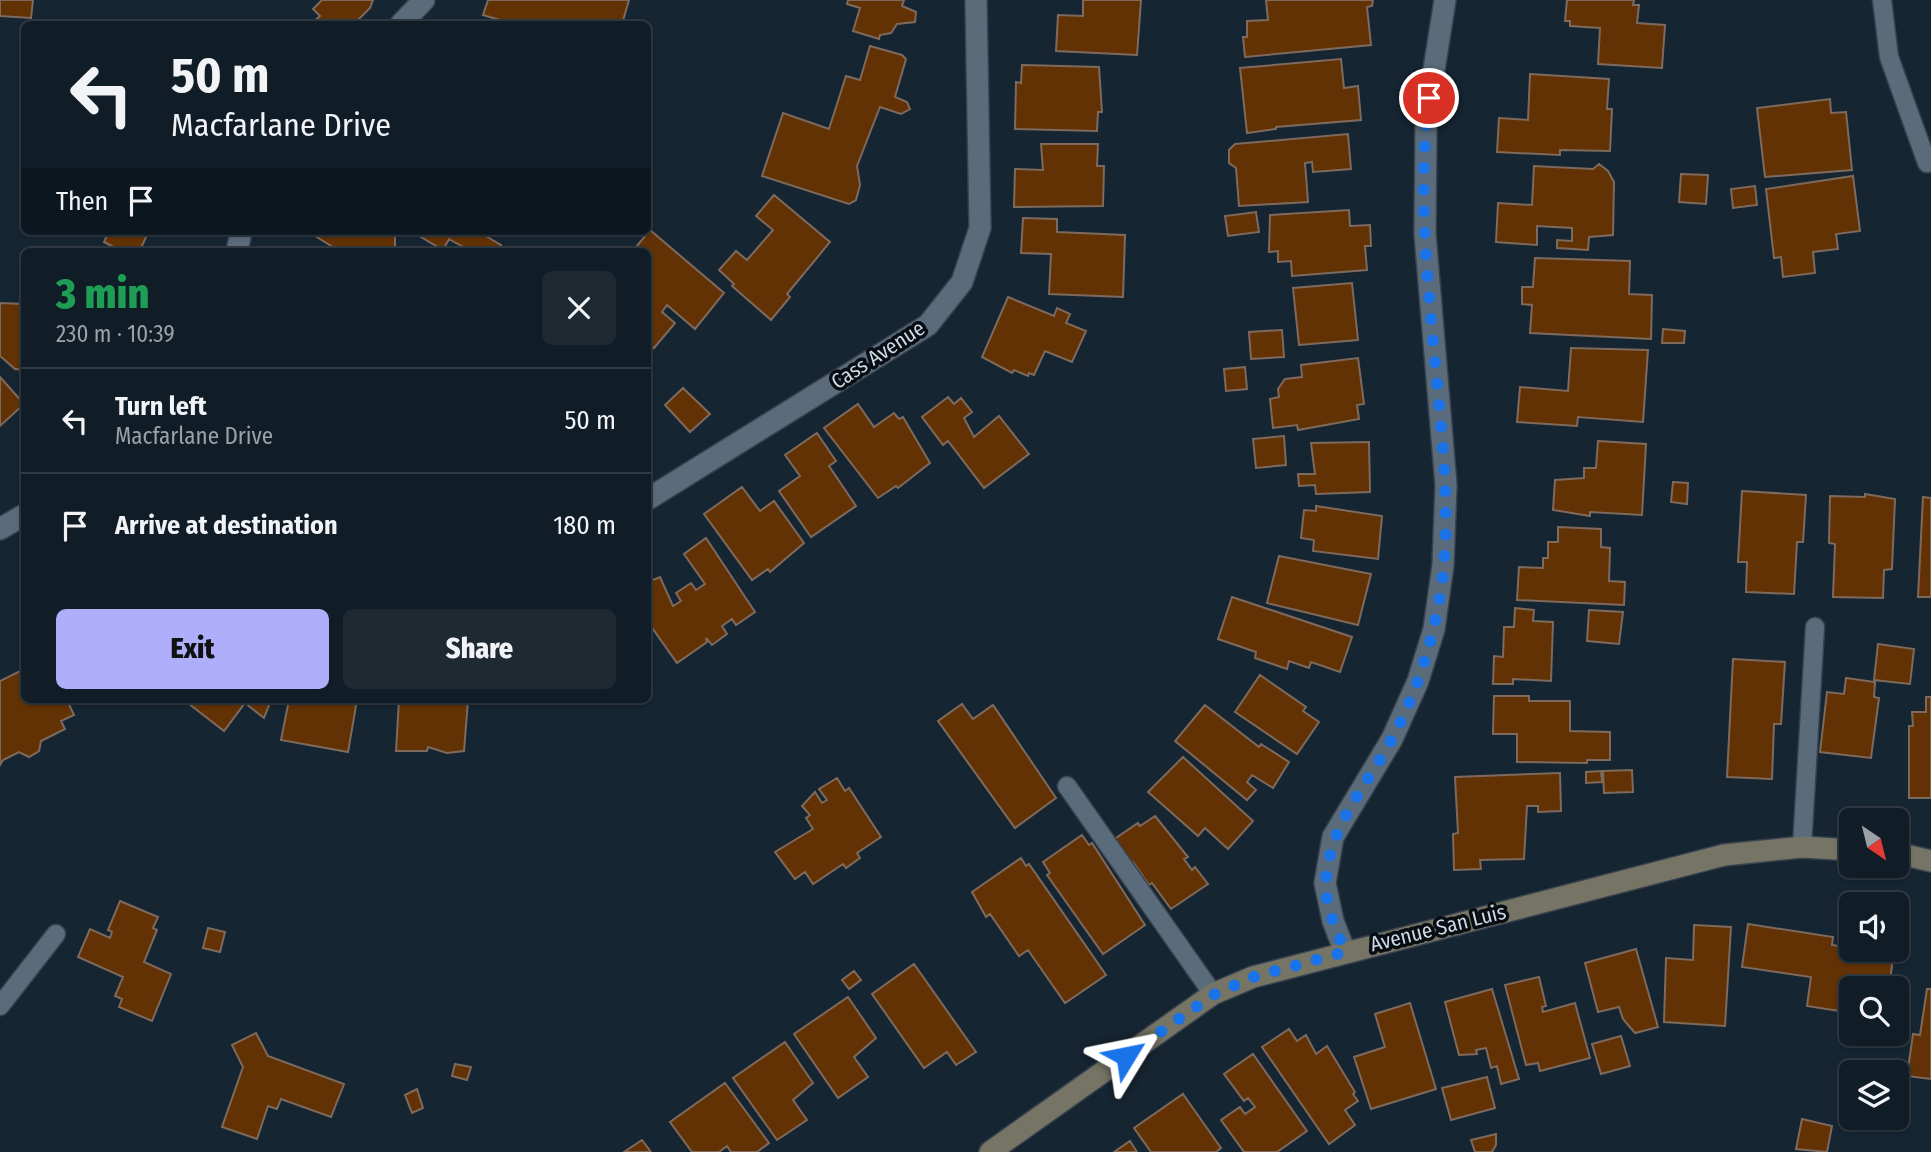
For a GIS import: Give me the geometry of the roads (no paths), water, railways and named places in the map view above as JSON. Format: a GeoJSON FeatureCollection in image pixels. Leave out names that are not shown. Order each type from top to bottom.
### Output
{"type":"FeatureCollection","features":[{"type":"Feature","properties":{"kind":"street"},"geometry":{"type":"LineString","coordinates":[[404,21],[424,0]]}},
{"type":"Feature","properties":{"kind":"street","name":"Cass Avenue"},"geometry":{"type":"LineString","coordinates":[[651,497],[928,325],[962,282],[980,228],[976,0]]}},
{"type":"Feature","properties":{"kind":"street"},"geometry":{"type":"LineString","coordinates":[[1345,952],[1333,921],[1325,883],[1333,837],[1392,738],[1418,681],[1434,629],[1443,565],[1446,485],[1424,234],[1426,120],[1445,0]]}},
{"type":"Feature","properties":{"kind":"street"},"geometry":{"type":"LineString","coordinates":[[0,529],[13,518],[21,516]]}},
{"type":"Feature","properties":{"kind":"street","name":"Avenue San Luis"},"geometry":{"type":"LineString","coordinates":[[1001,1149],[1213,995],[1253,977],[1724,855],[1802,846],[1839,849]]}},
{"type":"Feature","properties":{"kind":"street"},"geometry":{"type":"LineString","coordinates":[[1909,856],[1931,862]]}},
{"type":"Feature","properties":{"kind":"lane"},"geometry":{"type":"LineString","coordinates":[[1882,0],[1889,57],[1927,163]]}},
{"type":"Feature","properties":{"kind":"lane"},"geometry":{"type":"LineString","coordinates":[[1802,846],[1815,627]]}},
{"type":"Feature","properties":{"kind":"lane"},"geometry":{"type":"LineString","coordinates":[[1067,786],[1213,995]]}},
{"type":"Feature","properties":{"kind":"lane"},"geometry":{"type":"LineString","coordinates":[[0,1006],[57,934]]}}]}
